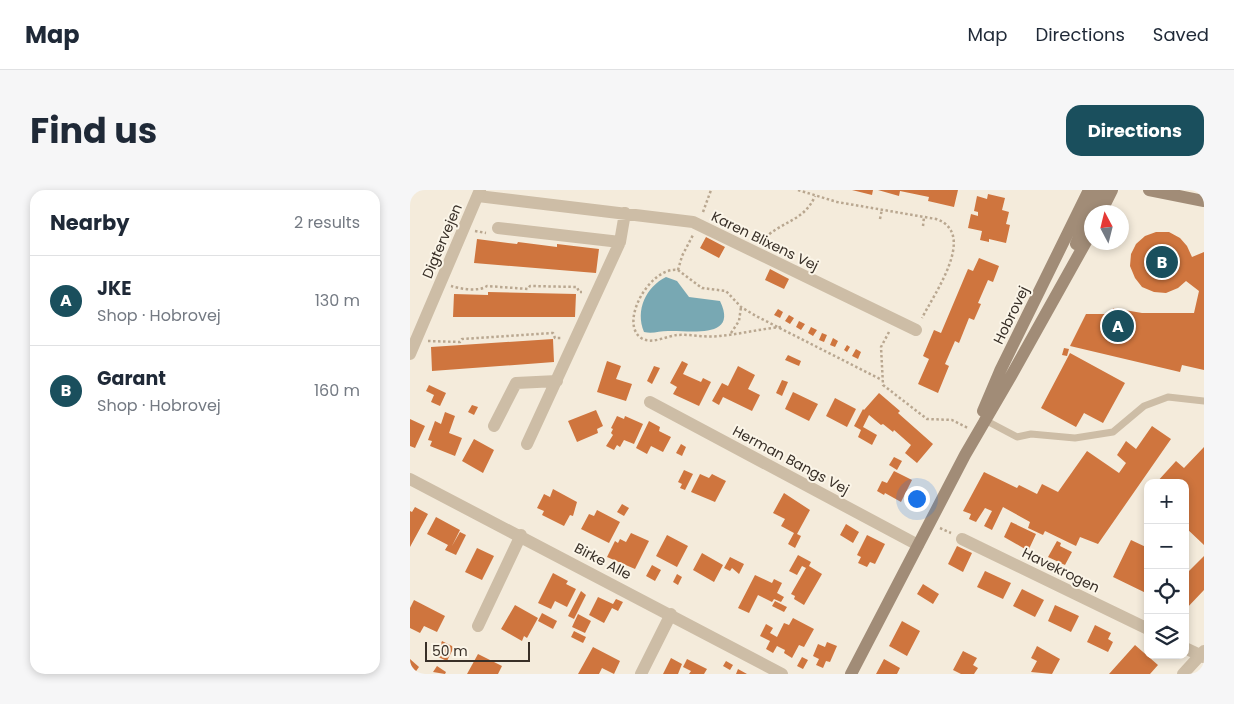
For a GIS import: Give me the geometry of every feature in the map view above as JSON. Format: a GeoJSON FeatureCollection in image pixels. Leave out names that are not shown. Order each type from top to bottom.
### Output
{"type":"FeatureCollection","features":[{"type":"Feature","properties":{"kind":"main road","name":"Hobrovej"},"geometry":{"type":"LineString","coordinates":[[851,674],[983,419],[1000,371],[1089,190]]}},
{"type":"Feature","properties":{"kind":"main road"},"geometry":{"type":"LineString","coordinates":[[1053,302],[1078,238],[1101,190]]}},
{"type":"Feature","properties":{"kind":"main road"},"geometry":{"type":"LineString","coordinates":[[1104,205],[1112,190]]}},
{"type":"Feature","properties":{"kind":"main road"},"geometry":{"type":"LineString","coordinates":[[1149,190],[1204,201]]}},
{"type":"Feature","properties":{"kind":"main road","name":"Hobrovej"},"geometry":{"type":"LineString","coordinates":[[965,455],[975,431],[1053,302],[1084,246]]}},
{"type":"Feature","properties":{"kind":"street","name":"Digtervejen"},"geometry":{"type":"LineString","coordinates":[[410,354],[479,193],[593,210]]}},
{"type":"Feature","properties":{"kind":"street","name":"Karen Blixens Vej"},"geometry":{"type":"LineString","coordinates":[[593,210],[693,222],[916,330]]}},
{"type":"Feature","properties":{"kind":"street"},"geometry":{"type":"LineString","coordinates":[[527,444],[620,242],[626,213]]}},
{"type":"Feature","properties":{"kind":"street"},"geometry":{"type":"LineString","coordinates":[[498,228],[620,242]]}},
{"type":"Feature","properties":{"kind":"street"},"geometry":{"type":"LineString","coordinates":[[494,426],[516,383],[557,381]]}},
{"type":"Feature","properties":{"kind":"street","name":"Herman Bangs Vej"},"geometry":{"type":"LineString","coordinates":[[650,402],[918,545]]}},
{"type":"Feature","properties":{"kind":"street","name":"Birke Alle"},"geometry":{"type":"LineString","coordinates":[[410,479],[521,535],[782,674]]}},
{"type":"Feature","properties":{"kind":"street"},"geometry":{"type":"LineString","coordinates":[[478,626],[521,535]]}},
{"type":"Feature","properties":{"kind":"street","name":"Havekrogen"},"geometry":{"type":"LineString","coordinates":[[962,538],[1144,627]]}},
{"type":"Feature","properties":{"kind":"street"},"geometry":{"type":"LineString","coordinates":[[641,674],[671,614]]}},
{"type":"Feature","properties":{"kind":"street"},"geometry":{"type":"LineString","coordinates":[[1183,674],[1203,655],[1189,650]]}},
{"type":"Feature","properties":{"kind":"lane"},"geometry":{"type":"LineString","coordinates":[[983,419],[1017,437],[1031,434],[1075,438],[1113,432],[1144,406],[1168,397],[1204,400]]}},
{"type":"Feature","properties":{"kind":"path"},"geometry":{"type":"LineString","coordinates":[[678,270],[682,256],[699,225],[711,190]]}},
{"type":"Feature","properties":{"kind":"path"},"geometry":{"type":"LineString","coordinates":[[798,190],[815,196],[944,221],[949,225],[954,235],[955,251],[916,330]]}},
{"type":"Feature","properties":{"kind":"path"},"geometry":{"type":"LineString","coordinates":[[756,253],[763,239],[810,209],[815,196]]}},
{"type":"Feature","properties":{"kind":"path"},"geometry":{"type":"LineString","coordinates":[[880,219],[882,209]]}},
{"type":"Feature","properties":{"kind":"path"},"geometry":{"type":"LineString","coordinates":[[923,226],[924,217]]}},
{"type":"Feature","properties":{"kind":"path"},"geometry":{"type":"LineString","coordinates":[[464,227],[484,234],[498,228]]}},
{"type":"Feature","properties":{"kind":"path"},"geometry":{"type":"LineString","coordinates":[[780,327],[698,337],[678,335],[650,341],[642,339],[637,332],[633,319],[641,296],[650,281],[664,271],[678,270],[702,288],[726,291],[741,307],[780,327],[882,380]]}},
{"type":"Feature","properties":{"kind":"path"},"geometry":{"type":"LineString","coordinates":[[440,283],[459,289],[483,289],[487,286],[528,289],[530,286],[577,288],[579,292],[597,294]]}},
{"type":"Feature","properties":{"kind":"path"},"geometry":{"type":"LineString","coordinates":[[730,334],[739,321],[741,307]]}},
{"type":"Feature","properties":{"kind":"path"},"geometry":{"type":"LineString","coordinates":[[896,321],[881,347],[883,385],[927,419],[952,420],[975,431]]}},
{"type":"Feature","properties":{"kind":"path"},"geometry":{"type":"LineString","coordinates":[[417,338],[433,343],[553,333],[555,338],[577,337]]}},
{"type":"Feature","properties":{"kind":"water"},"geometry":{"type":"Polygon","coordinates":[[[666,277],[677,281],[689,297],[720,301],[724,313],[723,322],[709,330],[644,332],[641,316],[644,300],[653,287],[666,277]]]}},
{"type":"Feature","properties":{"kind":"building"},"geometry":{"type":"Polygon","coordinates":[[[852,190],[873,190],[872,195],[852,190]]]}},
{"type":"Feature","properties":{"kind":"building"},"geometry":{"type":"Polygon","coordinates":[[[878,190],[958,190],[954,207],[928,201],[929,197],[900,191],[899,196],[878,190]]]}},
{"type":"Feature","properties":{"kind":"building"},"geometry":{"type":"Polygon","coordinates":[[[988,194],[1005,198],[1002,210],[1009,212],[1006,224],[1010,225],[1006,243],[989,239],[989,242],[980,240],[982,231],[968,228],[971,214],[978,216],[978,212],[974,211],[977,196],[987,199],[988,194]]]}},
{"type":"Feature","properties":{"kind":"building"},"geometry":{"type":"Polygon","coordinates":[[[1156,232],[1169,232],[1180,238],[1187,246],[1192,257],[1204,252],[1204,370],[1182,365],[1180,372],[1070,346],[1086,314],[1112,314],[1113,308],[1142,313],[1194,313],[1199,291],[1186,281],[1178,288],[1166,293],[1154,292],[1142,287],[1135,278],[1130,266],[1131,254],[1136,244],[1145,236],[1156,232]]]}},
{"type":"Feature","properties":{"kind":"building"},"geometry":{"type":"Polygon","coordinates":[[[706,237],[725,247],[719,258],[700,248],[706,237]]]}},
{"type":"Feature","properties":{"kind":"building"},"geometry":{"type":"Polygon","coordinates":[[[477,239],[517,244],[518,242],[557,247],[557,244],[599,249],[596,273],[474,263],[477,239]]]}},
{"type":"Feature","properties":{"kind":"building"},"geometry":{"type":"Polygon","coordinates":[[[979,258],[999,266],[993,282],[988,280],[978,303],[981,304],[974,320],[969,318],[959,343],[955,341],[945,364],[949,366],[938,393],[918,384],[929,359],[923,356],[934,330],[941,333],[968,269],[973,271],[979,258]]]}},
{"type":"Feature","properties":{"kind":"building"},"geometry":{"type":"Polygon","coordinates":[[[770,269],[789,279],[784,289],[765,280],[770,269]]]}},
{"type":"Feature","properties":{"kind":"building"},"geometry":{"type":"Polygon","coordinates":[[[488,292],[576,294],[575,317],[453,317],[454,294],[488,295],[488,292]]]}},
{"type":"Feature","properties":{"kind":"building"},"geometry":{"type":"Polygon","coordinates":[[[778,309],[783,312],[780,318],[774,315],[778,309]]]}},
{"type":"Feature","properties":{"kind":"building"},"geometry":{"type":"Polygon","coordinates":[[[789,315],[794,318],[790,324],[785,321],[789,315]]]}},
{"type":"Feature","properties":{"kind":"building"},"geometry":{"type":"Polygon","coordinates":[[[799,321],[805,324],[801,330],[796,327],[799,321]]]}},
{"type":"Feature","properties":{"kind":"building"},"geometry":{"type":"Polygon","coordinates":[[[811,327],[817,330],[813,336],[808,333],[811,327]]]}},
{"type":"Feature","properties":{"kind":"building"},"geometry":{"type":"Polygon","coordinates":[[[822,333],[827,335],[824,342],[819,340],[822,333]]]}},
{"type":"Feature","properties":{"kind":"building"},"geometry":{"type":"Polygon","coordinates":[[[833,338],[838,341],[835,347],[830,345],[833,338]]]}},
{"type":"Feature","properties":{"kind":"building"},"geometry":{"type":"Polygon","coordinates":[[[553,339],[554,362],[432,371],[431,347],[553,339]]]}},
{"type":"Feature","properties":{"kind":"building"},"geometry":{"type":"Polygon","coordinates":[[[847,345],[850,347],[847,352],[844,350],[847,345]]]}},
{"type":"Feature","properties":{"kind":"building"},"geometry":{"type":"Polygon","coordinates":[[[1064,348],[1069,349],[1067,356],[1062,355],[1064,348]]]}},
{"type":"Feature","properties":{"kind":"building"},"geometry":{"type":"Polygon","coordinates":[[[856,349],[861,352],[858,359],[852,356],[856,349]]]}},
{"type":"Feature","properties":{"kind":"building"},"geometry":{"type":"Polygon","coordinates":[[[1070,353],[1125,383],[1103,423],[1084,413],[1076,427],[1041,408],[1070,353]]]}},
{"type":"Feature","properties":{"kind":"building"},"geometry":{"type":"Polygon","coordinates":[[[788,355],[801,361],[799,366],[785,360],[788,355]]]}},
{"type":"Feature","properties":{"kind":"building"},"geometry":{"type":"Polygon","coordinates":[[[607,361],[621,366],[616,379],[632,384],[626,401],[597,392],[607,361]]]}},
{"type":"Feature","properties":{"kind":"building"},"geometry":{"type":"Polygon","coordinates":[[[682,361],[688,364],[683,374],[701,382],[703,378],[711,382],[699,406],[673,394],[677,387],[670,383],[682,361]]]}},
{"type":"Feature","properties":{"kind":"building"},"geometry":{"type":"Polygon","coordinates":[[[654,366],[660,368],[652,384],[647,381],[654,366]]]}},
{"type":"Feature","properties":{"kind":"building"},"geometry":{"type":"Polygon","coordinates":[[[738,366],[755,375],[748,389],[760,395],[752,411],[723,397],[719,405],[712,401],[722,383],[728,386],[738,366]]]}},
{"type":"Feature","properties":{"kind":"building"},"geometry":{"type":"Polygon","coordinates":[[[782,380],[788,382],[782,396],[776,393],[782,380]]]}},
{"type":"Feature","properties":{"kind":"building"},"geometry":{"type":"Polygon","coordinates":[[[429,385],[446,393],[440,406],[431,402],[434,395],[426,391],[429,385]]]}},
{"type":"Feature","properties":{"kind":"building"},"geometry":{"type":"Polygon","coordinates":[[[793,392],[818,404],[809,421],[785,409],[793,392]]]}},
{"type":"Feature","properties":{"kind":"building"},"geometry":{"type":"Polygon","coordinates":[[[879,393],[933,444],[917,463],[905,453],[911,445],[894,430],[893,432],[883,424],[881,425],[869,415],[863,427],[877,435],[872,445],[858,437],[861,430],[854,426],[863,409],[879,393]]]}},
{"type":"Feature","properties":{"kind":"building"},"geometry":{"type":"Polygon","coordinates":[[[835,398],[856,409],[847,427],[826,416],[835,398]]]}},
{"type":"Feature","properties":{"kind":"building"},"geometry":{"type":"Polygon","coordinates":[[[472,405],[478,407],[474,415],[468,412],[472,405]]]}},
{"type":"Feature","properties":{"kind":"building"},"geometry":{"type":"Polygon","coordinates":[[[596,410],[603,426],[597,429],[598,433],[577,442],[568,421],[596,410]]]}},
{"type":"Feature","properties":{"kind":"building"},"geometry":{"type":"Polygon","coordinates":[[[445,412],[455,416],[449,433],[462,438],[455,456],[430,446],[432,441],[428,440],[435,421],[441,424],[445,412]]]}},
{"type":"Feature","properties":{"kind":"building"},"geometry":{"type":"Polygon","coordinates":[[[617,416],[624,419],[625,416],[643,424],[634,444],[624,440],[620,447],[617,445],[614,450],[606,446],[613,435],[611,433],[613,429],[611,428],[617,416]]]}},
{"type":"Feature","properties":{"kind":"building"},"geometry":{"type":"Polygon","coordinates":[[[410,419],[425,426],[415,448],[410,446],[410,419]]]}},
{"type":"Feature","properties":{"kind":"building"},"geometry":{"type":"Polygon","coordinates":[[[649,421],[660,427],[659,431],[671,437],[663,452],[651,446],[647,454],[636,448],[649,421]]]}},
{"type":"Feature","properties":{"kind":"building"},"geometry":{"type":"Polygon","coordinates":[[[1152,426],[1171,439],[1098,544],[1080,537],[1076,546],[1045,531],[1043,535],[1028,528],[1030,522],[1003,507],[992,530],[984,526],[992,511],[985,508],[976,522],[969,519],[971,514],[963,511],[984,472],[1017,488],[1019,485],[1037,494],[1042,484],[1058,492],[1087,451],[1119,473],[1126,463],[1117,455],[1126,441],[1136,449],[1152,426]]]}},
{"type":"Feature","properties":{"kind":"building"},"geometry":{"type":"Polygon","coordinates":[[[474,439],[494,450],[483,473],[462,461],[474,439]]]}},
{"type":"Feature","properties":{"kind":"building"},"geometry":{"type":"Polygon","coordinates":[[[681,444],[686,447],[682,456],[676,453],[681,444]]]}},
{"type":"Feature","properties":{"kind":"building"},"geometry":{"type":"Polygon","coordinates":[[[1204,447],[1204,545],[1189,531],[1189,479],[1160,479],[1176,461],[1184,468],[1204,447]]]}},
{"type":"Feature","properties":{"kind":"building"},"geometry":{"type":"Polygon","coordinates":[[[894,457],[902,461],[897,470],[889,465],[894,457]]]}},
{"type":"Feature","properties":{"kind":"building"},"geometry":{"type":"Polygon","coordinates":[[[684,470],[693,474],[685,490],[680,488],[682,484],[678,482],[684,470]]]}},
{"type":"Feature","properties":{"kind":"building"},"geometry":{"type":"Polygon","coordinates":[[[894,471],[912,480],[901,502],[885,493],[884,495],[877,491],[882,481],[887,483],[894,471]]]}},
{"type":"Feature","properties":{"kind":"building"},"geometry":{"type":"Polygon","coordinates":[[[700,474],[709,478],[712,474],[726,481],[715,502],[691,492],[700,474]]]}},
{"type":"Feature","properties":{"kind":"building"},"geometry":{"type":"Polygon","coordinates":[[[553,489],[577,502],[573,516],[570,515],[564,526],[542,515],[544,511],[537,508],[544,494],[550,497],[553,489]]]}},
{"type":"Feature","properties":{"kind":"building"},"geometry":{"type":"Polygon","coordinates":[[[784,493],[810,510],[797,534],[801,536],[795,548],[788,544],[794,533],[781,526],[785,519],[773,513],[784,493]]]}},
{"type":"Feature","properties":{"kind":"building"},"geometry":{"type":"Polygon","coordinates":[[[622,504],[629,508],[624,516],[617,512],[622,504]]]}},
{"type":"Feature","properties":{"kind":"building"},"geometry":{"type":"Polygon","coordinates":[[[415,507],[428,514],[410,547],[410,511],[412,512],[415,507]]]}},
{"type":"Feature","properties":{"kind":"building"},"geometry":{"type":"Polygon","coordinates":[[[597,510],[620,522],[609,543],[581,529],[589,514],[594,516],[597,510]]]}},
{"type":"Feature","properties":{"kind":"building"},"geometry":{"type":"Polygon","coordinates":[[[436,517],[460,530],[452,546],[460,532],[466,535],[456,555],[445,550],[448,545],[427,534],[436,517]]]}},
{"type":"Feature","properties":{"kind":"building"},"geometry":{"type":"Polygon","coordinates":[[[1011,522],[1036,534],[1029,549],[1025,549],[1004,537],[1011,522]]]}},
{"type":"Feature","properties":{"kind":"building"},"geometry":{"type":"Polygon","coordinates":[[[846,524],[859,532],[853,543],[840,535],[846,524]]]}},
{"type":"Feature","properties":{"kind":"building"},"geometry":{"type":"Polygon","coordinates":[[[631,533],[649,541],[635,569],[607,557],[615,541],[618,543],[620,539],[626,542],[631,533]]]}},
{"type":"Feature","properties":{"kind":"building"},"geometry":{"type":"Polygon","coordinates":[[[667,535],[688,546],[677,567],[656,556],[667,535]]]}},
{"type":"Feature","properties":{"kind":"building"},"geometry":{"type":"Polygon","coordinates":[[[867,535],[885,544],[875,564],[870,562],[867,567],[858,563],[861,557],[857,555],[867,535]]]}},
{"type":"Feature","properties":{"kind":"building"},"geometry":{"type":"Polygon","coordinates":[[[1131,540],[1144,546],[1144,592],[1113,577],[1131,540]]]}},
{"type":"Feature","properties":{"kind":"building"},"geometry":{"type":"Polygon","coordinates":[[[1057,541],[1061,543],[1060,546],[1072,552],[1065,565],[1048,557],[1057,541]]]}},
{"type":"Feature","properties":{"kind":"building"},"geometry":{"type":"Polygon","coordinates":[[[957,546],[972,553],[963,572],[948,564],[957,546]]]}},
{"type":"Feature","properties":{"kind":"building"},"geometry":{"type":"Polygon","coordinates":[[[477,548],[494,556],[482,580],[465,572],[477,548]]]}},
{"type":"Feature","properties":{"kind":"building"},"geometry":{"type":"Polygon","coordinates":[[[702,553],[723,565],[714,582],[693,570],[702,553]]]}},
{"type":"Feature","properties":{"kind":"building"},"geometry":{"type":"Polygon","coordinates":[[[798,555],[811,562],[809,566],[822,574],[804,605],[794,599],[795,596],[791,594],[806,568],[802,566],[797,575],[789,571],[798,555]]]}},
{"type":"Feature","properties":{"kind":"building"},"geometry":{"type":"Polygon","coordinates":[[[1204,556],[1204,590],[1189,606],[1189,571],[1204,556]]]}},
{"type":"Feature","properties":{"kind":"building"},"geometry":{"type":"Polygon","coordinates":[[[730,557],[744,564],[739,574],[732,568],[730,571],[724,568],[730,557]]]}},
{"type":"Feature","properties":{"kind":"building"},"geometry":{"type":"Polygon","coordinates":[[[652,565],[661,570],[655,581],[646,576],[652,565]]]}},
{"type":"Feature","properties":{"kind":"building"},"geometry":{"type":"Polygon","coordinates":[[[985,571],[1011,583],[1003,599],[977,587],[985,571]]]}},
{"type":"Feature","properties":{"kind":"building"},"geometry":{"type":"Polygon","coordinates":[[[553,573],[568,581],[566,584],[576,589],[567,607],[555,601],[551,609],[538,603],[553,573]]]}},
{"type":"Feature","properties":{"kind":"building"},"geometry":{"type":"Polygon","coordinates":[[[677,574],[682,577],[678,585],[673,582],[677,574]]]}},
{"type":"Feature","properties":{"kind":"building"},"geometry":{"type":"Polygon","coordinates":[[[755,575],[772,583],[774,579],[782,583],[777,593],[784,597],[781,602],[774,599],[772,602],[758,595],[749,613],[738,608],[755,575]]]}},
{"type":"Feature","properties":{"kind":"building"},"geometry":{"type":"Polygon","coordinates":[[[923,584],[939,594],[933,604],[917,594],[923,584]]]}},
{"type":"Feature","properties":{"kind":"building"},"geometry":{"type":"Polygon","coordinates":[[[1022,589],[1044,600],[1035,617],[1013,606],[1022,589]]]}},
{"type":"Feature","properties":{"kind":"building"},"geometry":{"type":"Polygon","coordinates":[[[581,591],[586,595],[574,619],[568,616],[581,591]]]}},
{"type":"Feature","properties":{"kind":"building"},"geometry":{"type":"Polygon","coordinates":[[[598,597],[613,604],[616,599],[623,602],[618,611],[612,608],[604,623],[589,615],[598,597]]]}},
{"type":"Feature","properties":{"kind":"building"},"geometry":{"type":"Polygon","coordinates":[[[414,600],[445,616],[437,632],[424,626],[420,633],[410,628],[410,608],[414,600]]]}},
{"type":"Feature","properties":{"kind":"building"},"geometry":{"type":"Polygon","coordinates":[[[775,601],[787,607],[784,612],[772,606],[775,601]]]}},
{"type":"Feature","properties":{"kind":"building"},"geometry":{"type":"Polygon","coordinates":[[[515,605],[538,618],[527,638],[524,636],[522,641],[501,629],[515,605]]]}},
{"type":"Feature","properties":{"kind":"building"},"geometry":{"type":"Polygon","coordinates":[[[1055,605],[1079,616],[1071,632],[1048,621],[1055,605]]]}},
{"type":"Feature","properties":{"kind":"building"},"geometry":{"type":"Polygon","coordinates":[[[542,613],[557,621],[553,629],[538,621],[542,613]]]}},
{"type":"Feature","properties":{"kind":"building"},"geometry":{"type":"Polygon","coordinates":[[[578,614],[591,621],[585,633],[572,627],[578,614]]]}},
{"type":"Feature","properties":{"kind":"building"},"geometry":{"type":"Polygon","coordinates":[[[793,618],[814,629],[804,647],[799,645],[792,658],[784,653],[785,650],[777,646],[773,653],[766,649],[770,641],[760,636],[766,624],[773,628],[770,633],[777,637],[784,623],[789,625],[793,618]]]}},
{"type":"Feature","properties":{"kind":"building"},"geometry":{"type":"Polygon","coordinates":[[[902,621],[920,631],[907,656],[889,646],[902,621]]]}},
{"type":"Feature","properties":{"kind":"building"},"geometry":{"type":"Polygon","coordinates":[[[1095,625],[1111,633],[1108,639],[1113,642],[1108,652],[1087,642],[1095,625]]]}},
{"type":"Feature","properties":{"kind":"building"},"geometry":{"type":"Polygon","coordinates":[[[574,631],[586,637],[583,643],[571,637],[574,631]]]}},
{"type":"Feature","properties":{"kind":"building"},"geometry":{"type":"Polygon","coordinates":[[[442,641],[454,647],[447,661],[436,656],[442,641]]]}},
{"type":"Feature","properties":{"kind":"building"},"geometry":{"type":"Polygon","coordinates":[[[827,642],[837,646],[830,662],[826,661],[823,668],[816,665],[819,659],[813,656],[818,644],[825,647],[827,642]]]}},
{"type":"Feature","properties":{"kind":"building"},"geometry":{"type":"Polygon","coordinates":[[[1135,645],[1144,653],[1144,659],[1151,659],[1158,665],[1150,674],[1109,674],[1135,645]]]}},
{"type":"Feature","properties":{"kind":"building"},"geometry":{"type":"Polygon","coordinates":[[[1037,646],[1060,659],[1052,674],[1031,672],[1037,661],[1031,658],[1037,646]]]}},
{"type":"Feature","properties":{"kind":"building"},"geometry":{"type":"Polygon","coordinates":[[[593,647],[620,661],[614,674],[602,668],[599,674],[578,674],[593,647]]]}},
{"type":"Feature","properties":{"kind":"building"},"geometry":{"type":"Polygon","coordinates":[[[963,651],[977,658],[973,665],[978,668],[974,674],[961,674],[953,670],[963,651]]]}},
{"type":"Feature","properties":{"kind":"building"},"geometry":{"type":"Polygon","coordinates":[[[478,654],[502,666],[498,674],[467,674],[478,654]]]}},
{"type":"Feature","properties":{"kind":"building"},"geometry":{"type":"Polygon","coordinates":[[[802,657],[808,660],[803,669],[797,666],[802,657]]]}},
{"type":"Feature","properties":{"kind":"building"},"geometry":{"type":"Polygon","coordinates":[[[671,658],[682,664],[678,674],[663,674],[671,658]]]}},
{"type":"Feature","properties":{"kind":"building"},"geometry":{"type":"Polygon","coordinates":[[[410,659],[419,667],[414,674],[410,674],[410,659]]]}},
{"type":"Feature","properties":{"kind":"building"},"geometry":{"type":"Polygon","coordinates":[[[687,659],[707,669],[704,674],[689,674],[691,671],[683,667],[687,659]]]}},
{"type":"Feature","properties":{"kind":"building"},"geometry":{"type":"Polygon","coordinates":[[[884,659],[900,668],[897,674],[876,674],[884,659]]]}},
{"type":"Feature","properties":{"kind":"building"},"geometry":{"type":"Polygon","coordinates":[[[726,661],[733,665],[730,670],[723,666],[726,661]]]}},
{"type":"Feature","properties":{"kind":"building"},"geometry":{"type":"Polygon","coordinates":[[[437,666],[446,672],[445,674],[433,672],[437,666]]]}},
{"type":"Feature","properties":{"kind":"building"},"geometry":{"type":"Polygon","coordinates":[[[738,669],[747,674],[736,674],[738,669]]]}},
{"type":"Feature","properties":{"kind":"place","name":"Garant"},"geometry":{"type":"Point","coordinates":[1162,262]}},
{"type":"Feature","properties":{"kind":"place","name":"JKE"},"geometry":{"type":"Point","coordinates":[1118,326]}}]}
